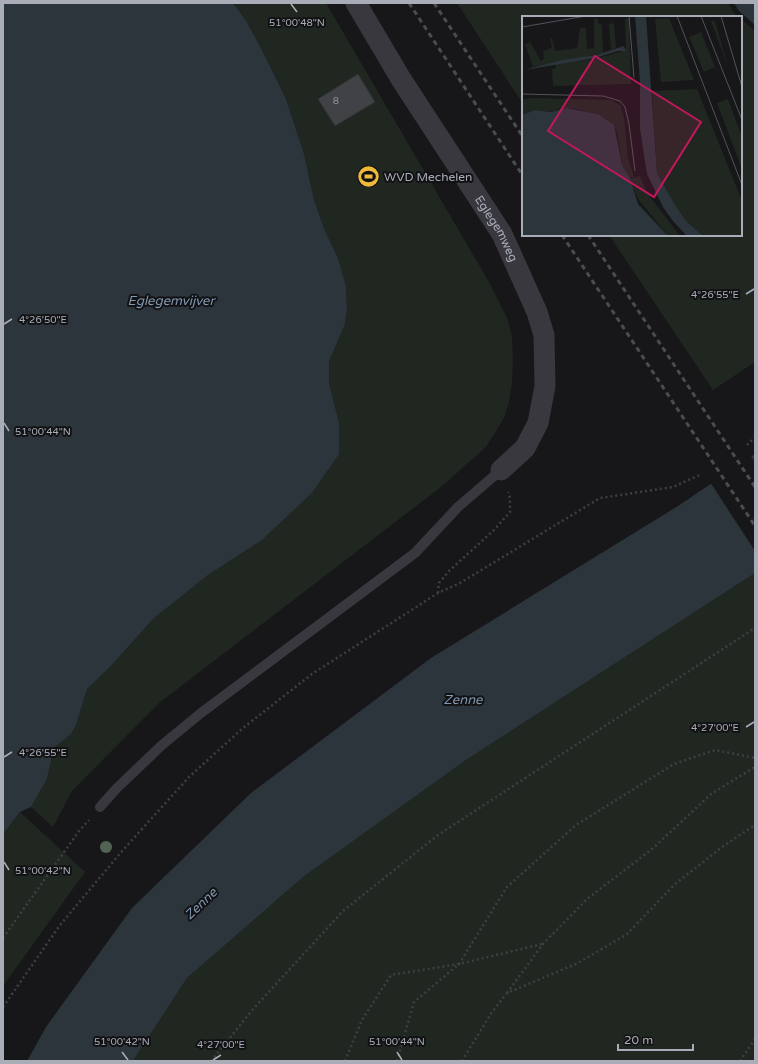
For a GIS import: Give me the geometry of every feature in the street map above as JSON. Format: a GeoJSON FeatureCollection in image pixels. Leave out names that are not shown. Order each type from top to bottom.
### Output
{"type":"FeatureCollection","features":[{"type":"Feature","properties":{"kind":"street","name":"Eglegemweg"},"geometry":{"type":"LineString","coordinates":[[356,3],[401,79],[502,234],[537,312],[544,335],[545,386],[538,423],[525,448],[501,470]]}},
{"type":"Feature","properties":{"kind":"lane"},"geometry":{"type":"LineString","coordinates":[[100,807],[117,788],[162,745],[201,713],[415,553],[458,507],[501,470]]}},
{"type":"Feature","properties":{"kind":"path"},"geometry":{"type":"LineString","coordinates":[[746,445],[755,437]]}},
{"type":"Feature","properties":{"kind":"path"},"geometry":{"type":"LineString","coordinates":[[438,593],[439,583],[449,571],[494,530],[510,512],[510,498],[501,470]]}},
{"type":"Feature","properties":{"kind":"path"},"geometry":{"type":"LineString","coordinates":[[3,1006],[60,925],[123,850],[188,777],[243,728],[312,674],[438,593],[460,583],[600,498],[673,487],[702,474]]}},
{"type":"Feature","properties":{"kind":"path"},"geometry":{"type":"LineString","coordinates":[[211,1061],[254,1008],[343,911],[438,835],[755,628]]}},
{"type":"Feature","properties":{"kind":"path"},"geometry":{"type":"LineString","coordinates":[[397,1061],[414,1002],[459,964],[507,887],[576,825],[674,764],[715,750],[755,758]]}},
{"type":"Feature","properties":{"kind":"path"},"geometry":{"type":"LineString","coordinates":[[462,1061],[492,1012],[543,944],[587,899],[652,849],[711,794],[755,768]]}},
{"type":"Feature","properties":{"kind":"path"},"geometry":{"type":"LineString","coordinates":[[3,938],[79,831],[100,807]]}},
{"type":"Feature","properties":{"kind":"path"},"geometry":{"type":"LineString","coordinates":[[507,993],[576,964],[626,935],[674,886],[722,847],[755,825]]}},
{"type":"Feature","properties":{"kind":"path"},"geometry":{"type":"LineString","coordinates":[[345,1061],[362,1020],[391,975],[459,964],[543,944]]}},
{"type":"Feature","properties":{"kind":"path"},"geometry":{"type":"LineString","coordinates":[[740,1061],[755,1039]]}},
{"type":"Feature","properties":{"kind":"shaded area"},"geometry":{"type":"Polygon","coordinates":[[[233,3],[326,3],[489,282],[507,318],[512,336],[513,359],[512,383],[509,402],[504,418],[486,447],[441,487],[159,703],[72,791],[53,827],[31,807],[47,779],[54,748],[71,734],[76,725],[87,689],[110,667],[154,618],[208,575],[262,540],[311,494],[339,423],[329,383],[329,361],[345,323],[347,308],[346,286],[338,258],[325,231],[314,200],[304,154],[286,99],[247,22],[233,3]]]}},
{"type":"Feature","properties":{"kind":"shaded area"},"geometry":{"type":"Polygon","coordinates":[[[457,3],[728,3],[737,16],[522,16],[522,102],[457,3]]]}},
{"type":"Feature","properties":{"kind":"shaded area"},"geometry":{"type":"Polygon","coordinates":[[[742,20],[755,31],[755,362],[713,390],[610,236],[742,236],[742,20]]]}},
{"type":"Feature","properties":{"kind":"shaded area"},"geometry":{"type":"Polygon","coordinates":[[[755,573],[755,1061],[133,1061],[187,978],[303,877],[466,760],[755,573]]]}},
{"type":"Feature","properties":{"kind":"shaded area"},"geometry":{"type":"Polygon","coordinates":[[[20,812],[85,872],[3,986],[3,834],[20,812]]]}},
{"type":"Feature","properties":{"kind":"water","name":"Eglegemvijver"},"geometry":{"type":"Polygon","coordinates":[[[3,3],[233,3],[247,22],[286,99],[304,154],[314,200],[325,231],[338,258],[346,286],[347,308],[345,324],[329,361],[329,383],[339,423],[339,454],[311,494],[262,540],[208,575],[154,618],[110,667],[87,689],[76,725],[71,734],[54,748],[47,779],[31,807],[20,812],[3,834],[3,3]]]}},
{"type":"Feature","properties":{"kind":"water"},"geometry":{"type":"Polygon","coordinates":[[[734,3],[755,3],[755,25],[739,11],[734,3]]]}},
{"type":"Feature","properties":{"kind":"water","name":"Zenne"},"geometry":{"type":"Polygon","coordinates":[[[755,454],[755,573],[466,760],[303,877],[187,978],[133,1061],[27,1061],[46,1027],[132,908],[251,793],[431,658],[678,506],[755,454]]]}},
{"type":"Feature","properties":{"kind":"pier"},"geometry":{"type":"Polygon","coordinates":[[[750,455],[755,462],[755,551],[710,482],[750,455]]]}},
{"type":"Feature","properties":{"kind":"building"},"geometry":{"type":"Polygon","coordinates":[[[358,74],[375,102],[335,126],[318,99],[358,74]]]}},
{"type":"Feature","properties":{"kind":"railway"},"geometry":{"type":"LineString","coordinates":[[409,3],[522,174]]}},
{"type":"Feature","properties":{"kind":"railway"},"geometry":{"type":"LineString","coordinates":[[434,3],[522,135]]}},
{"type":"Feature","properties":{"kind":"railway"},"geometry":{"type":"LineString","coordinates":[[563,236],[755,526]]}},
{"type":"Feature","properties":{"kind":"railway"},"geometry":{"type":"LineString","coordinates":[[589,236],[755,487]]}},
{"type":"Feature","properties":{"kind":"place","name":"WVD Mechelen"},"geometry":{"type":"Point","coordinates":[368,177]}}]}
